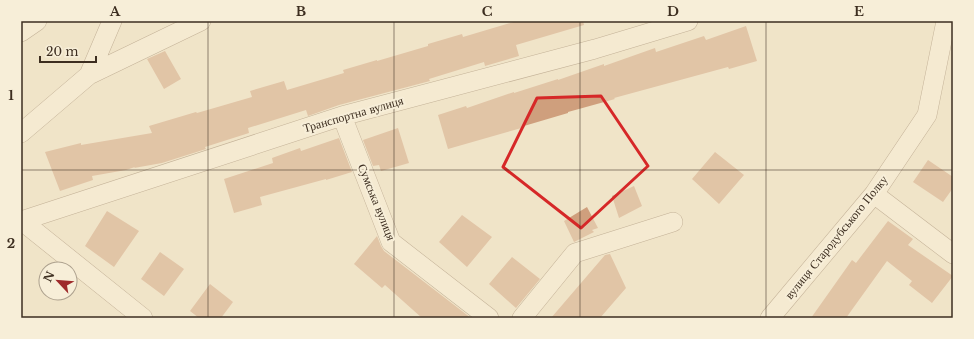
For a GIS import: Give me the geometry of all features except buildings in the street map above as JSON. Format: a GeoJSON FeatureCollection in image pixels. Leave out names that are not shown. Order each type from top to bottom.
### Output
{"type":"FeatureCollection","features":[{"type":"Feature","properties":{"kind":"street"},"geometry":{"type":"LineString","coordinates":[[21,32],[37,21]]}},
{"type":"Feature","properties":{"kind":"street"},"geometry":{"type":"LineString","coordinates":[[89,75],[112,21]]}},
{"type":"Feature","properties":{"kind":"street"},"geometry":{"type":"LineString","coordinates":[[21,133],[89,75],[201,21]]}},
{"type":"Feature","properties":{"kind":"street","name":"Транспортна вулиця"},"geometry":{"type":"LineString","coordinates":[[22,221],[342,116],[595,50],[688,21]]}},
{"type":"Feature","properties":{"kind":"street","name":"вулиця Стародубського Полку"},"geometry":{"type":"LineString","coordinates":[[770,318],[874,194],[927,115],[946,21]]}},
{"type":"Feature","properties":{"kind":"street","name":"Сумська вулиця"},"geometry":{"type":"LineString","coordinates":[[342,116],[390,242],[489,318]]}},
{"type":"Feature","properties":{"kind":"street"},"geometry":{"type":"LineString","coordinates":[[874,194],[953,254]]}},
{"type":"Feature","properties":{"kind":"street"},"geometry":{"type":"LineString","coordinates":[[22,221],[143,318]]}},
{"type":"Feature","properties":{"kind":"street"},"geometry":{"type":"LineString","coordinates":[[522,318],[575,253],[673,222]]}},
{"type":"Feature","properties":{"kind":"highlighted area"},"geometry":{"type":"Polygon","coordinates":[[[601,96],[648,166],[581,228],[503,167],[537,98],[601,96]]]}}]}
